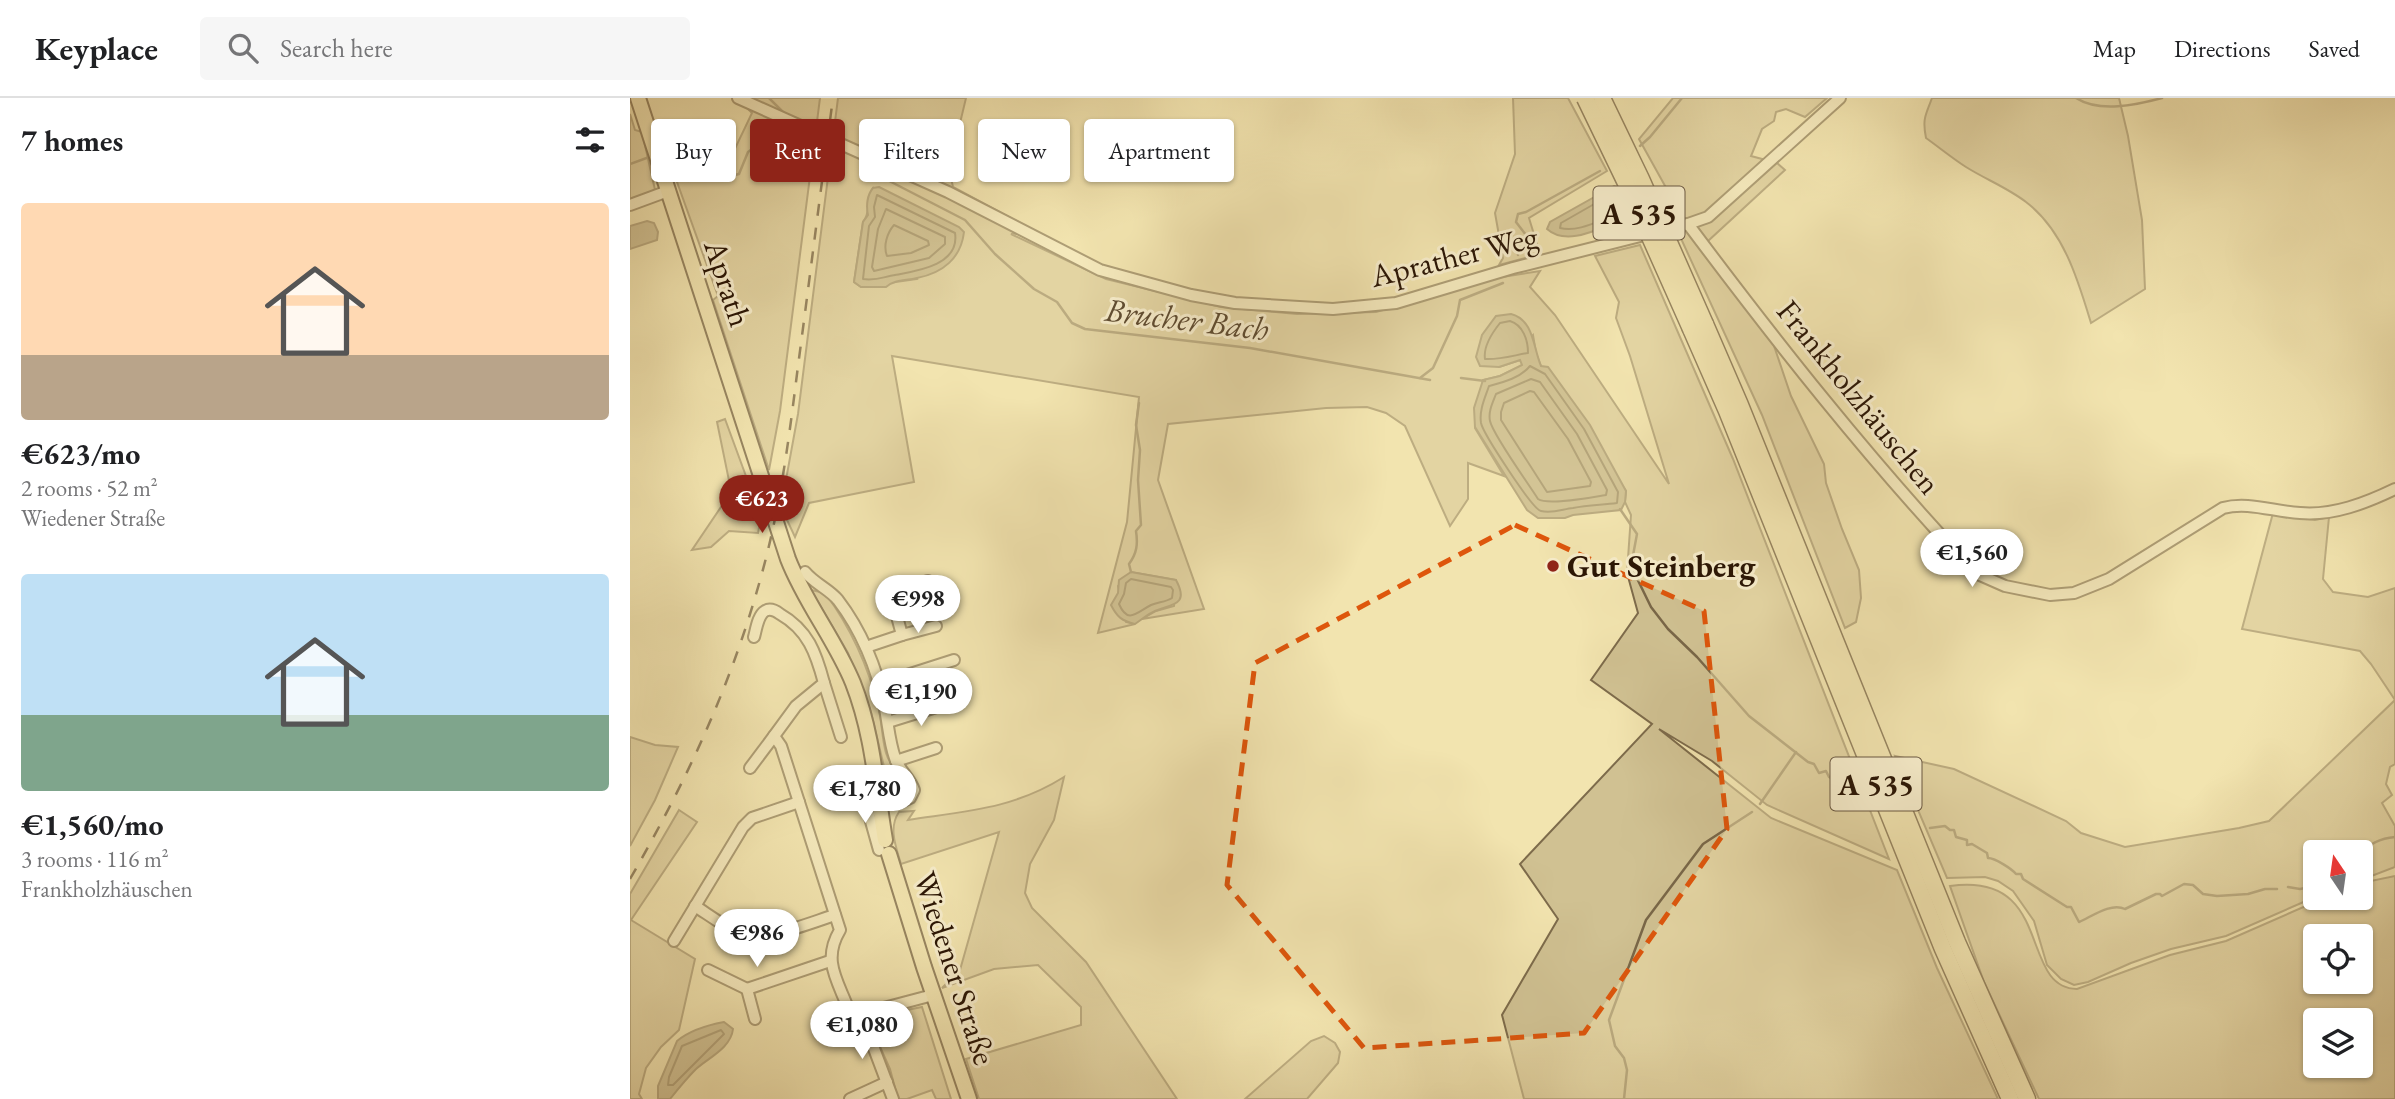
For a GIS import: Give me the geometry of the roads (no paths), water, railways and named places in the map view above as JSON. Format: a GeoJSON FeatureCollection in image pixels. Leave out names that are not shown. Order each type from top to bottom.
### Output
{"type":"FeatureCollection","features":[{"type":"Feature","properties":{"kind":"highway","name":"A 535"},"geometry":{"type":"LineString","coordinates":[[1585,98],[1698,327]]}},
{"type":"Feature","properties":{"kind":"highway","name":"A 535"},"geometry":{"type":"LineString","coordinates":[[1602,98],[1641,179],[1727,411],[1817,616],[2010,1099]]}},
{"type":"Feature","properties":{"kind":"highway","name":"A 535"},"geometry":{"type":"LineString","coordinates":[[1950,945],[2027,1099]]}},
{"type":"Feature","properties":{"kind":"main road","name":"Aprath"},"geometry":{"type":"LineString","coordinates":[[638,98],[765,485]]}},
{"type":"Feature","properties":{"kind":"main road","name":"Wiedener Straße"},"geometry":{"type":"LineString","coordinates":[[765,485],[793,573],[828,632],[854,685],[872,746],[882,846],[969,1099]]}},
{"type":"Feature","properties":{"kind":"street","name":"Aprather Weg"},"geometry":{"type":"LineString","coordinates":[[738,98],[948,192],[1100,270],[1191,295],[1235,303],[1333,309],[1396,303],[1513,268],[1688,225],[1708,217],[1840,98]]}},
{"type":"Feature","properties":{"kind":"street"},"geometry":{"type":"LineString","coordinates":[[630,205],[668,191]]}},
{"type":"Feature","properties":{"kind":"street","name":"Frankholzhäuschen"},"geometry":{"type":"LineString","coordinates":[[1688,225],[1819,396],[1864,450],[1970,567],[1990,581],[2050,595],[2074,593],[2109,579],[2223,508],[2244,505],[2301,514],[2324,513],[2374,499],[2395,489]]}},
{"type":"Feature","properties":{"kind":"street"},"geometry":{"type":"LineString","coordinates":[[805,572],[837,599],[866,647],[879,684],[896,761],[914,790],[910,798],[899,803],[879,804]]}},
{"type":"Feature","properties":{"kind":"street"},"geometry":{"type":"LineString","coordinates":[[902,635],[892,598],[896,591],[928,581]]}},
{"type":"Feature","properties":{"kind":"street"},"geometry":{"type":"LineString","coordinates":[[754,637],[764,612],[773,610],[805,633],[817,654],[841,737]]}},
{"type":"Feature","properties":{"kind":"street"},"geometry":{"type":"LineString","coordinates":[[866,647],[936,626]]}},
{"type":"Feature","properties":{"kind":"street"},"geometry":{"type":"LineString","coordinates":[[879,684],[954,660]]}},
{"type":"Feature","properties":{"kind":"street"},"geometry":{"type":"LineString","coordinates":[[750,768],[796,706],[824,683]]}},
{"type":"Feature","properties":{"kind":"street"},"geometry":{"type":"LineString","coordinates":[[888,722],[946,704]]}},
{"type":"Feature","properties":{"kind":"street"},"geometry":{"type":"LineString","coordinates":[[774,736],[781,746],[840,930],[832,943],[830,961],[848,1008],[860,1014],[933,995]]}},
{"type":"Feature","properties":{"kind":"street"},"geometry":{"type":"LineString","coordinates":[[896,761],[936,748]]}},
{"type":"Feature","properties":{"kind":"street"},"geometry":{"type":"LineString","coordinates":[[860,782],[882,846]]}},
{"type":"Feature","properties":{"kind":"street"},"geometry":{"type":"LineString","coordinates":[[674,941],[743,827],[752,818],[799,802]]}},
{"type":"Feature","properties":{"kind":"street"},"geometry":{"type":"LineString","coordinates":[[695,906],[739,933],[751,936],[768,935],[835,915]]}},
{"type":"Feature","properties":{"kind":"street"},"geometry":{"type":"LineString","coordinates":[[708,970],[747,989],[830,961]]}},
{"type":"Feature","properties":{"kind":"street"},"geometry":{"type":"LineString","coordinates":[[747,989],[755,1019]]}},
{"type":"Feature","properties":{"kind":"street"},"geometry":{"type":"LineString","coordinates":[[860,1014],[893,1099]]}},
{"type":"Feature","properties":{"kind":"street"},"geometry":{"type":"LineString","coordinates":[[850,1099],[887,1082]]}},
{"type":"Feature","properties":{"kind":"water"},"geometry":{"type":"Polygon","coordinates":[[[1614,186],[1617,187],[1621,206],[1617,222],[1572,236],[1555,234],[1547,229],[1550,222],[1614,186]]]}},
{"type":"Feature","properties":{"kind":"water"},"geometry":{"type":"Polygon","coordinates":[[[879,187],[964,232],[959,249],[949,263],[926,276],[897,281],[886,287],[861,287],[854,282],[863,222],[868,215],[868,197],[873,188],[879,187]]]}},
{"type":"Feature","properties":{"kind":"water"},"geometry":{"type":"Polygon","coordinates":[[[647,221],[654,223],[658,232],[657,240],[630,249],[630,226],[647,221]]]}},
{"type":"Feature","properties":{"kind":"water"},"geometry":{"type":"Polygon","coordinates":[[[1511,314],[1524,322],[1532,335],[1541,366],[1548,367],[1590,425],[1626,491],[1621,510],[1565,518],[1538,518],[1527,510],[1475,427],[1474,408],[1483,380],[1500,376],[1522,365],[1520,360],[1499,367],[1480,366],[1476,357],[1482,335],[1496,316],[1511,314]]]}},
{"type":"Feature","properties":{"kind":"water"},"geometry":{"type":"Polygon","coordinates":[[[1131,572],[1176,580],[1180,599],[1177,603],[1152,612],[1135,624],[1123,620],[1111,605],[1118,593],[1119,580],[1131,572]]]}},
{"type":"Feature","properties":{"kind":"water"},"geometry":{"type":"Polygon","coordinates":[[[724,1022],[733,1029],[724,1047],[696,1069],[670,1099],[658,1099],[658,1086],[677,1041],[699,1029],[724,1022]]]}},
{"type":"Feature","properties":{"kind":"waterway"},"geometry":{"type":"LineString","coordinates":[[769,98],[784,113]]}},
{"type":"Feature","properties":{"kind":"waterway","name":"Brucher Bach"},"geometry":{"type":"LineString","coordinates":[[1640,146],[1682,98]]}},
{"type":"Feature","properties":{"kind":"waterway"},"geometry":{"type":"LineString","coordinates":[[2076,98],[2085,103],[2106,106],[2129,105],[2162,98]]}},
{"type":"Feature","properties":{"kind":"waterway","name":"Brucher Bach"},"geometry":{"type":"LineString","coordinates":[[736,175],[739,174],[750,151]]}},
{"type":"Feature","properties":{"kind":"waterway","name":"Brucher Bach"},"geometry":{"type":"LineString","coordinates":[[630,164],[651,156]]}},
{"type":"Feature","properties":{"kind":"waterway","name":"Brucher Bach"},"geometry":{"type":"LineString","coordinates":[[1518,255],[1519,242],[1526,235],[1516,222],[1518,214],[1600,171]]}},
{"type":"Feature","properties":{"kind":"waterway","name":"Brucher Bach"},"geometry":{"type":"LineString","coordinates":[[891,182],[965,220],[995,254],[1034,289],[1057,302],[1072,323],[1085,329],[1250,348],[1430,380]]}},
{"type":"Feature","properties":{"kind":"waterway","name":"Brucher Bach"},"geometry":{"type":"LineString","coordinates":[[1420,378],[1433,368],[1457,316],[1460,300],[1503,283]]}},
{"type":"Feature","properties":{"kind":"waterway"},"geometry":{"type":"LineString","coordinates":[[1461,378],[1485,381]]}},
{"type":"Feature","properties":{"kind":"waterway"},"geometry":{"type":"LineString","coordinates":[[1131,572],[1129,564],[1136,548],[1136,531],[1141,525],[1138,480],[1140,450],[1136,425],[1139,403]]}},
{"type":"Feature","properties":{"kind":"waterway"},"geometry":{"type":"LineString","coordinates":[[1620,509],[1637,534],[1631,566],[1651,607],[1668,629],[1697,657],[1749,716],[1814,764],[1819,773],[1826,771],[1829,777],[1859,795]]}},
{"type":"Feature","properties":{"kind":"waterway"},"geometry":{"type":"LineString","coordinates":[[1760,804],[1796,752]]}},
{"type":"Feature","properties":{"kind":"waterway"},"geometry":{"type":"LineString","coordinates":[[1624,1099],[1627,1070],[1624,1058],[1615,1046],[1609,1020],[1646,920],[1703,844],[1752,812]]}},
{"type":"Feature","properties":{"kind":"waterway"},"geometry":{"type":"LineString","coordinates":[[1930,828],[1945,826],[1954,830],[1956,837],[1967,840],[1967,845],[1972,844],[1987,853],[1988,858],[2003,864],[2016,874],[2021,874],[2023,879],[2071,907],[2079,922],[2107,909],[2125,909],[2156,894],[2162,896],[2184,884],[2193,885],[2203,894],[2217,896],[2277,889]]}},
{"type":"Feature","properties":{"kind":"waterway"},"geometry":{"type":"LineString","coordinates":[[2373,844],[2395,837]]}},
{"type":"Feature","properties":{"kind":"waterway"},"geometry":{"type":"LineString","coordinates":[[2288,887],[2303,888]]}},
{"type":"Feature","properties":{"kind":"railway"},"geometry":{"type":"LineString","coordinates":[[630,879],[691,763],[726,684],[766,558],[789,438],[833,98]]}},
{"type":"Feature","properties":{"kind":"place","name":"Gut Steinberg"},"geometry":{"type":"Point","coordinates":[1553,566]}}]}
